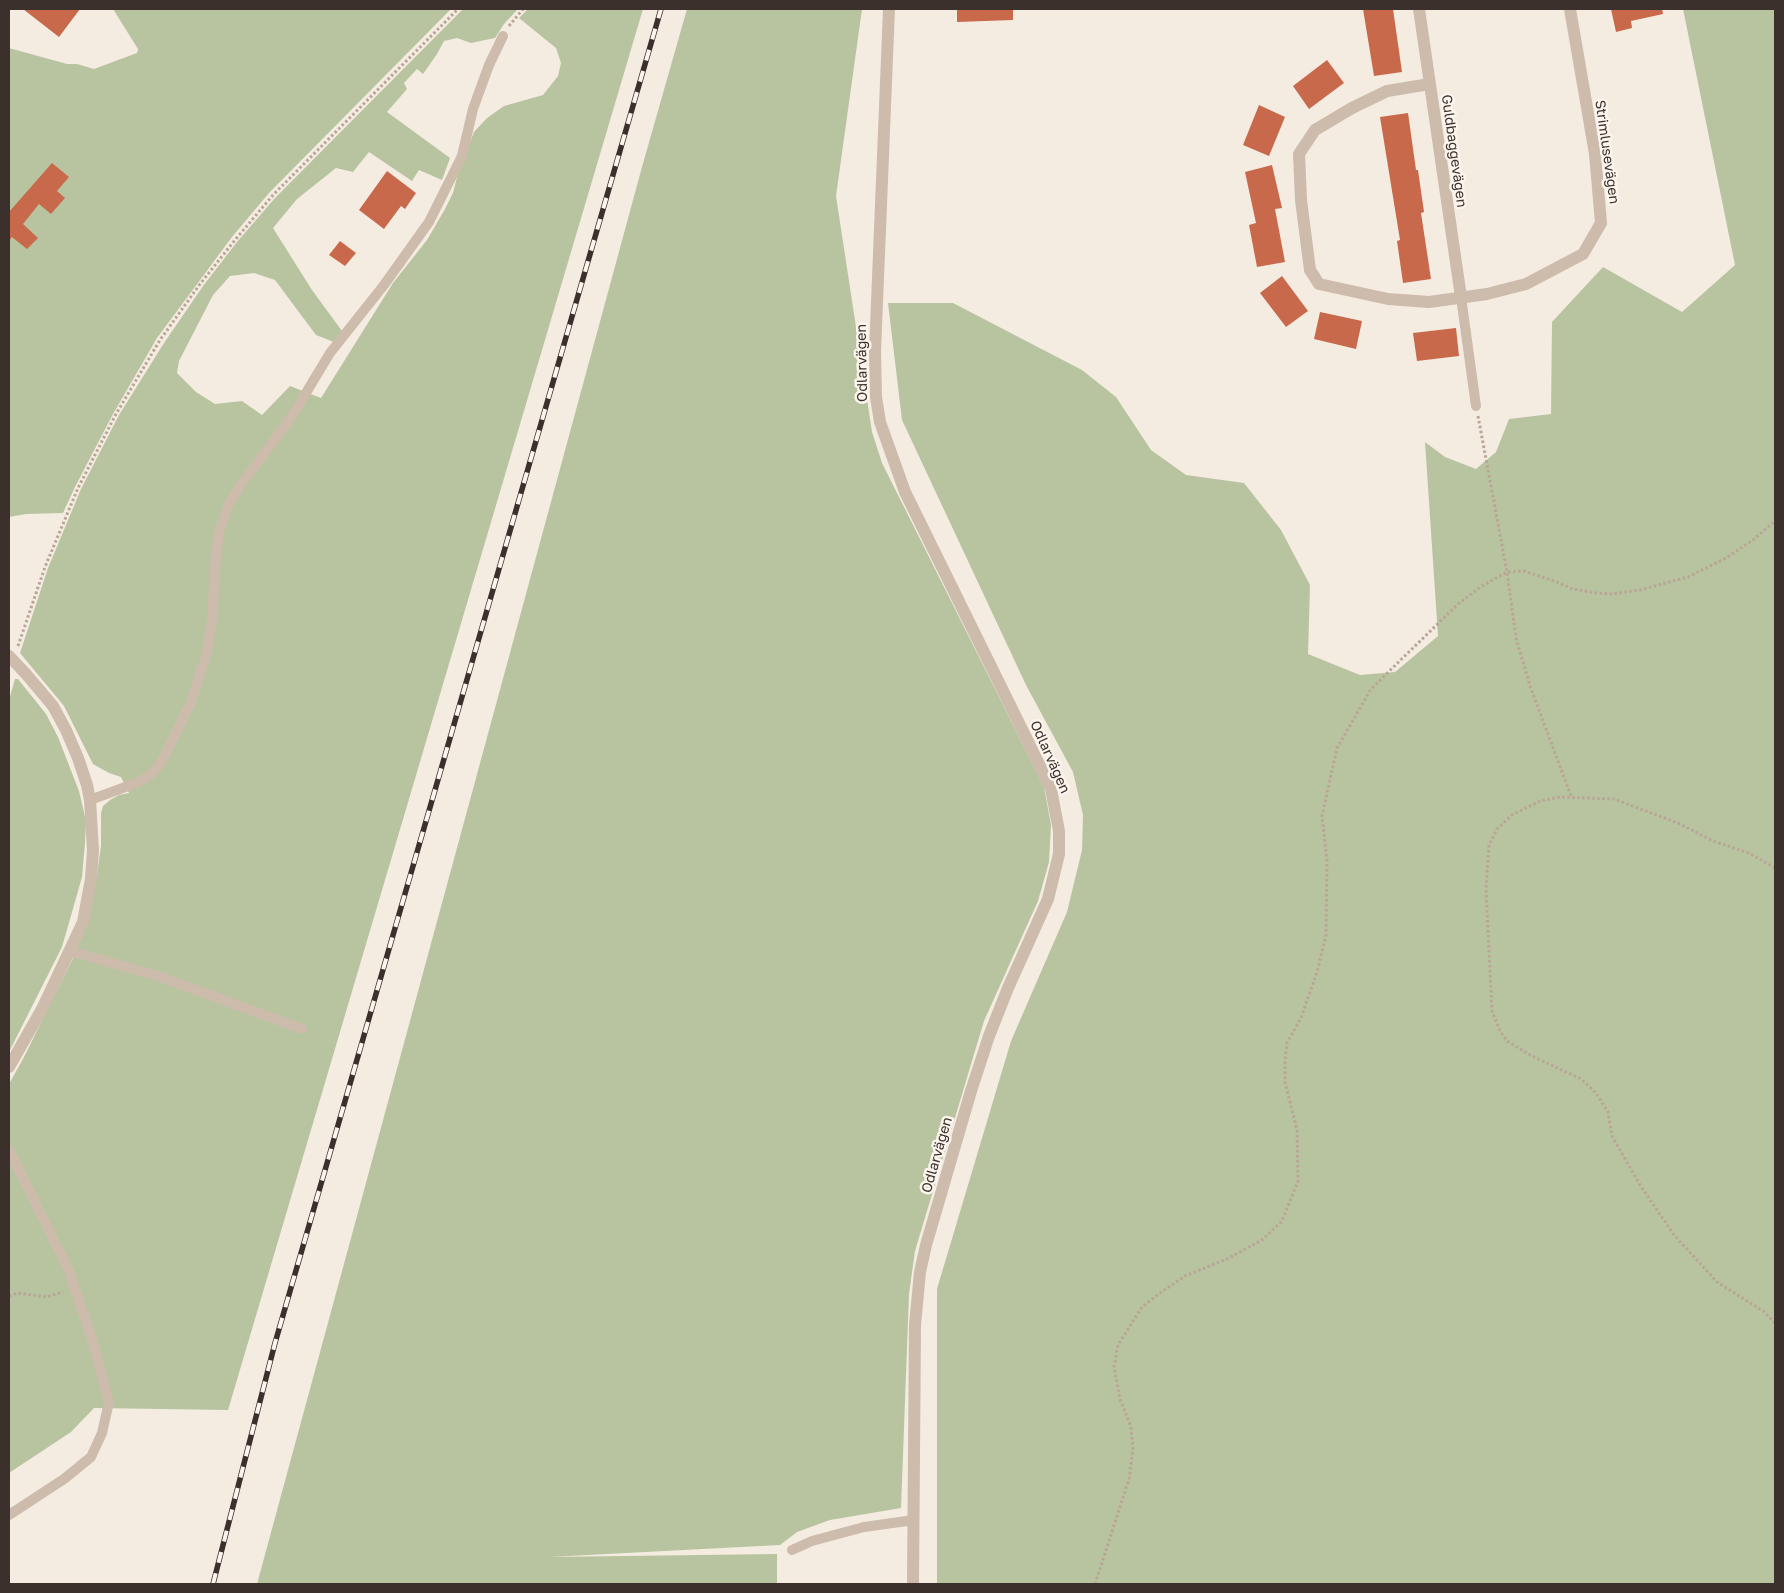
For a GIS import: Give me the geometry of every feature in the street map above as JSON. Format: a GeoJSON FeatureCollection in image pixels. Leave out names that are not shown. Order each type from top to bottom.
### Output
{"type":"FeatureCollection","features":[{"type":"Feature","properties":{"kind":"street","name":"Odlarvägen"},"geometry":{"type":"LineString","coordinates":[[889,9],[875,351],[876,397],[880,422],[905,492],[1051,789],[1059,832],[1059,854],[1048,899],[1008,988],[989,1036],[971,1091],[924,1254],[919,1281],[915,1325],[913,1584]]}},
{"type":"Feature","properties":{"kind":"street","name":"Guldbaggevägen"},"geometry":{"type":"LineString","coordinates":[[1419,9],[1461,297]]}},
{"type":"Feature","properties":{"kind":"street","name":"Strimlusevägen"},"geometry":{"type":"LineString","coordinates":[[1430,84],[1387,90],[1352,108],[1315,130],[1299,154],[1301,200],[1310,270],[1318,284],[1388,299],[1430,302],[1494,292],[1526,284],[1583,254],[1601,223],[1595,154],[1570,9]]}},
{"type":"Feature","properties":{"kind":"street"},"geometry":{"type":"LineString","coordinates":[[9,1067],[42,1009],[83,922],[91,879],[93,850],[90,800],[78,758],[66,730],[52,706],[12,659]]}},
{"type":"Feature","properties":{"kind":"lane"},"geometry":{"type":"LineString","coordinates":[[90,800],[139,782],[158,767],[167,751],[191,702],[207,652],[212,622],[216,553],[220,530],[228,506],[240,486],[292,416],[330,353],[384,285],[429,222],[462,156],[473,109],[489,65],[503,36]]}},
{"type":"Feature","properties":{"kind":"lane"},"geometry":{"type":"LineString","coordinates":[[1461,297],[1476,406]]}},
{"type":"Feature","properties":{"kind":"lane"},"geometry":{"type":"LineString","coordinates":[[70,951],[158,976],[302,1029]]}},
{"type":"Feature","properties":{"kind":"lane"},"geometry":{"type":"LineString","coordinates":[[9,1150],[69,1271],[91,1336],[108,1402],[102,1433],[91,1457],[64,1479],[9,1515]]}},
{"type":"Feature","properties":{"kind":"lane"},"geometry":{"type":"LineString","coordinates":[[792,1550],[812,1541],[864,1527],[914,1520]]}},
{"type":"Feature","properties":{"kind":"path"},"geometry":{"type":"LineString","coordinates":[[12,659],[45,567],[78,488],[116,414],[160,340],[206,277],[272,195],[458,9]]}},
{"type":"Feature","properties":{"kind":"path"},"geometry":{"type":"LineString","coordinates":[[503,36],[510,23],[523,9]]}},
{"type":"Feature","properties":{"kind":"path"},"geometry":{"type":"LineString","coordinates":[[1476,406],[1507,572],[1516,638],[1534,695],[1571,796]]}},
{"type":"Feature","properties":{"kind":"path"},"geometry":{"type":"LineString","coordinates":[[1095,1584],[1128,1479],[1133,1448],[1131,1427],[1120,1399],[1114,1367],[1118,1345],[1142,1307],[1160,1293],[1185,1276],[1227,1259],[1262,1240],[1282,1221],[1298,1181],[1298,1130],[1285,1082],[1284,1061],[1287,1044],[1301,1018],[1317,972],[1326,935],[1327,861],[1322,816],[1337,748],[1371,689],[1458,604],[1482,586],[1507,572],[1524,572],[1554,580],[1573,589],[1596,593],[1612,594],[1640,590],[1688,577],[1726,558],[1753,540],[1775,521]]}},
{"type":"Feature","properties":{"kind":"path"},"geometry":{"type":"LineString","coordinates":[[1775,868],[1749,853],[1713,841],[1678,823],[1649,812],[1614,800],[1571,796],[1540,801],[1512,815],[1497,829],[1489,845],[1486,890],[1492,1011],[1500,1031],[1507,1041],[1532,1056],[1581,1080],[1596,1093],[1608,1112],[1612,1136],[1640,1185],[1674,1235],[1717,1282],[1763,1311],[1775,1323]]}},
{"type":"Feature","properties":{"kind":"path"},"geometry":{"type":"LineString","coordinates":[[9,1296],[18,1293],[47,1297],[75,1288]]}},
{"type":"Feature","properties":{"kind":"green space"},"geometry":{"type":"Polygon","coordinates":[[[113,9],[451,9],[269,193],[232,237],[157,338],[113,414],[63,513],[26,514],[9,517],[9,48],[67,64],[77,64],[94,69],[137,53],[138,49],[113,9]]]}},
{"type":"Feature","properties":{"kind":"green space"},"geometry":{"type":"Polygon","coordinates":[[[463,9],[518,9],[504,24],[495,38],[471,43],[457,38],[444,41],[423,74],[417,69],[404,83],[407,89],[387,112],[450,158],[442,180],[419,170],[412,181],[369,152],[353,172],[336,168],[297,199],[273,228],[312,290],[342,331],[334,342],[316,335],[275,280],[254,273],[230,276],[213,295],[179,361],[177,373],[196,392],[215,404],[242,401],[262,415],[290,386],[321,398],[393,283],[427,240],[445,209],[453,193],[458,173],[474,132],[487,118],[504,106],[543,95],[558,76],[561,63],[556,48],[519,18],[528,9],[643,9],[228,1410],[94,1408],[71,1432],[9,1473],[9,1084],[74,956],[96,883],[101,845],[101,813],[103,806],[119,795],[129,793],[121,777],[93,764],[64,706],[20,653],[48,568],[81,489],[119,415],[164,343],[203,286],[237,242],[275,198],[463,9]]]}},
{"type":"Feature","properties":{"kind":"green space"},"geometry":{"type":"Polygon","coordinates":[[[687,9],[862,9],[836,196],[872,432],[882,463],[1044,787],[1051,825],[1049,862],[1038,901],[984,1021],[915,1251],[909,1294],[901,1508],[830,1520],[797,1532],[780,1545],[549,1557],[777,1554],[777,1584],[257,1584],[642,167],[687,9]]]}},
{"type":"Feature","properties":{"kind":"green space"},"geometry":{"type":"Polygon","coordinates":[[[1683,9],[1775,9],[1775,1584],[937,1584],[937,1289],[1011,1041],[1067,912],[1082,850],[1083,815],[1073,772],[1026,685],[902,420],[888,303],[953,303],[1082,370],[1116,397],[1151,450],[1186,475],[1244,483],[1281,530],[1310,585],[1308,654],[1360,675],[1395,672],[1438,636],[1425,442],[1445,457],[1476,469],[1496,452],[1509,419],[1551,414],[1552,322],[1603,267],[1682,312],[1735,265],[1683,9]]]}},
{"type":"Feature","properties":{"kind":"green space"},"geometry":{"type":"Polygon","coordinates":[[[15,679],[18,679],[46,714],[58,737],[79,791],[86,821],[82,877],[62,947],[9,1052],[9,700],[15,679]]]}},
{"type":"Feature","properties":{"kind":"building"},"geometry":{"type":"Polygon","coordinates":[[[23,9],[80,9],[59,37],[23,9]]]}},
{"type":"Feature","properties":{"kind":"building"},"geometry":{"type":"Polygon","coordinates":[[[957,9],[1013,9],[1013,20],[957,22],[957,9]]]}},
{"type":"Feature","properties":{"kind":"building"},"geometry":{"type":"Polygon","coordinates":[[[1363,9],[1393,9],[1402,72],[1374,76],[1363,9]]]}},
{"type":"Feature","properties":{"kind":"building"},"geometry":{"type":"Polygon","coordinates":[[[1611,9],[1662,9],[1663,14],[1631,21],[1632,28],[1616,32],[1611,9]]]}},
{"type":"Feature","properties":{"kind":"building"},"geometry":{"type":"Polygon","coordinates":[[[1327,60],[1344,83],[1309,109],[1293,86],[1327,60]]]}},
{"type":"Feature","properties":{"kind":"building"},"geometry":{"type":"Polygon","coordinates":[[[1259,105],[1285,117],[1269,156],[1243,145],[1259,105]]]}},
{"type":"Feature","properties":{"kind":"building"},"geometry":{"type":"Polygon","coordinates":[[[1408,113],[1424,212],[1421,213],[1431,279],[1403,283],[1397,241],[1400,240],[1380,117],[1408,113]]]}},
{"type":"Feature","properties":{"kind":"building"},"geometry":{"type":"Polygon","coordinates":[[[52,163],[69,177],[57,191],[65,198],[51,214],[39,204],[23,224],[38,238],[27,249],[12,237],[9,241],[9,212],[52,163]]]}},
{"type":"Feature","properties":{"kind":"building"},"geometry":{"type":"Polygon","coordinates":[[[1272,165],[1282,208],[1275,209],[1285,262],[1257,267],[1249,225],[1256,223],[1245,172],[1272,165]]]}},
{"type":"Feature","properties":{"kind":"building"},"geometry":{"type":"Polygon","coordinates":[[[387,171],[416,193],[405,209],[401,206],[384,229],[359,210],[387,171]]]}},
{"type":"Feature","properties":{"kind":"building"},"geometry":{"type":"Polygon","coordinates":[[[340,241],[356,253],[345,266],[329,255],[340,241]]]}},
{"type":"Feature","properties":{"kind":"building"},"geometry":{"type":"Polygon","coordinates":[[[1282,276],[1308,311],[1286,327],[1260,293],[1282,276]]]}},
{"type":"Feature","properties":{"kind":"building"},"geometry":{"type":"Polygon","coordinates":[[[1320,312],[1362,321],[1356,349],[1314,339],[1320,312]]]}},
{"type":"Feature","properties":{"kind":"building"},"geometry":{"type":"Polygon","coordinates":[[[1456,328],[1459,356],[1417,361],[1413,333],[1456,328]]]}},
{"type":"Feature","properties":{"kind":"railway"},"geometry":{"type":"LineString","coordinates":[[213,1584],[275,1343],[661,9]]}}]}
